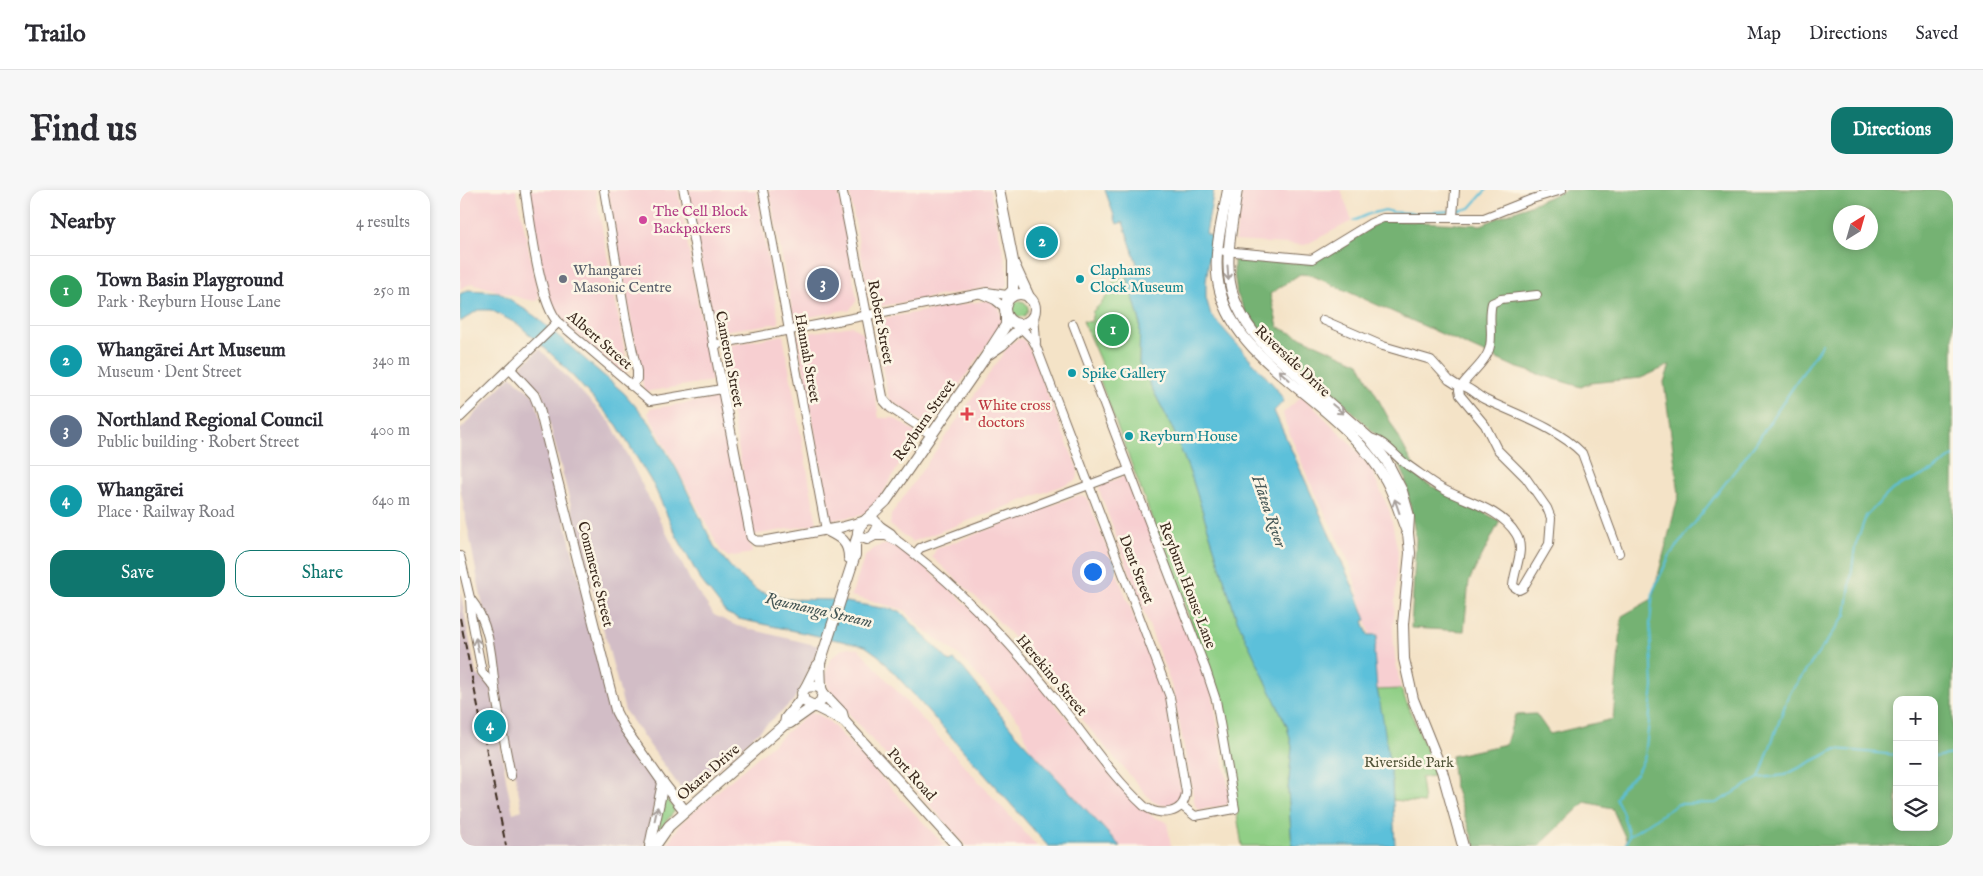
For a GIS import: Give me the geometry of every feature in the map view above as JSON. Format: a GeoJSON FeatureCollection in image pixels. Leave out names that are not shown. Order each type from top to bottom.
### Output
{"type":"FeatureCollection","features":[{"type":"Feature","properties":{"kind":"main road"},"geometry":{"type":"LineString","coordinates":[[999,190],[1012,261],[1013,290],[1008,303],[1010,321],[1021,325],[1034,314],[1034,306],[1012,261]]}},
{"type":"Feature","properties":{"kind":"main road","name":"Riverside Drive"},"geometry":{"type":"LineString","coordinates":[[1228,190],[1217,250],[1219,289],[1226,309],[1240,332],[1263,357],[1340,424],[1359,444],[1386,480],[1408,533]]}},
{"type":"Feature","properties":{"kind":"main road","name":"Riverside Drive"},"geometry":{"type":"LineString","coordinates":[[1237,190],[1228,252],[1230,285],[1235,303],[1248,326],[1269,350],[1369,438],[1386,460],[1402,491],[1409,516],[1410,553],[1403,624],[1405,665],[1413,699],[1442,771],[1463,846]]}},
{"type":"Feature","properties":{"kind":"main road"},"geometry":{"type":"LineString","coordinates":[[1008,303],[1022,295],[1030,299]]}},
{"type":"Feature","properties":{"kind":"main road","name":"Reyburn Street"},"geometry":{"type":"LineString","coordinates":[[866,520],[886,501],[986,356],[1006,325],[1008,303]]}},
{"type":"Feature","properties":{"kind":"main road","name":"Reyburn Street"},"geometry":{"type":"LineString","coordinates":[[986,356],[1002,346],[1021,325]]}},
{"type":"Feature","properties":{"kind":"main road","name":"Reyburn Street"},"geometry":{"type":"LineString","coordinates":[[872,536],[885,512],[886,501]]}},
{"type":"Feature","properties":{"kind":"main road"},"geometry":{"type":"LineString","coordinates":[[820,663],[816,667],[802,698],[807,703],[815,706],[821,701],[820,663],[855,555],[855,544],[858,534],[866,520],[874,520],[879,525]]}},
{"type":"Feature","properties":{"kind":"main road"},"geometry":{"type":"LineString","coordinates":[[826,530],[844,540],[848,546],[847,579]]}},
{"type":"Feature","properties":{"kind":"main road"},"geometry":{"type":"LineString","coordinates":[[858,534],[867,539],[872,536]]}},
{"type":"Feature","properties":{"kind":"main road"},"geometry":{"type":"LineString","coordinates":[[855,555],[872,536]]}},
{"type":"Feature","properties":{"kind":"main road"},"geometry":{"type":"LineString","coordinates":[[806,687],[815,686],[822,691]]}},
{"type":"Feature","properties":{"kind":"main road","name":"Port Road"},"geometry":{"type":"LineString","coordinates":[[822,691],[842,713],[844,721],[956,846]]}},
{"type":"Feature","properties":{"kind":"main road","name":"Okara Drive"},"geometry":{"type":"LineString","coordinates":[[655,846],[664,832],[685,811],[784,724],[786,718],[802,698]]}},
{"type":"Feature","properties":{"kind":"main road","name":"Port Road"},"geometry":{"type":"LineString","coordinates":[[815,706],[836,719],[844,721]]}},
{"type":"Feature","properties":{"kind":"main road","name":"Okara Drive"},"geometry":{"type":"LineString","coordinates":[[784,724],[790,723],[815,706]]}},
{"type":"Feature","properties":{"kind":"main road"},"geometry":{"type":"LineString","coordinates":[[650,846],[663,783]]}},
{"type":"Feature","properties":{"kind":"main road","name":"Commerce Street"},"geometry":{"type":"LineString","coordinates":[[663,783],[685,811]]}},
{"type":"Feature","properties":{"kind":"street","name":"Albert Street"},"geometry":{"type":"LineString","coordinates":[[525,190],[543,292],[548,308],[558,322],[650,401],[722,388]]}},
{"type":"Feature","properties":{"kind":"street"},"geometry":{"type":"LineString","coordinates":[[604,190],[626,320],[637,371],[637,379],[631,386]]}},
{"type":"Feature","properties":{"kind":"street","name":"Cameron Street"},"geometry":{"type":"LineString","coordinates":[[684,190],[752,539],[760,542],[826,530]]}},
{"type":"Feature","properties":{"kind":"street","name":"Hannah Street"},"geometry":{"type":"LineString","coordinates":[[763,190],[826,530]]}},
{"type":"Feature","properties":{"kind":"street","name":"Robert Street"},"geometry":{"type":"LineString","coordinates":[[842,190],[883,399],[891,408],[931,434]]}},
{"type":"Feature","properties":{"kind":"street"},"geometry":{"type":"LineString","coordinates":[[1453,216],[1455,190]]}},
{"type":"Feature","properties":{"kind":"street"},"geometry":{"type":"LineString","coordinates":[[1217,250],[1312,259],[1371,222],[1383,218],[1453,216],[1484,218],[1532,199],[1562,190]]}},
{"type":"Feature","properties":{"kind":"street"},"geometry":{"type":"LineString","coordinates":[[714,345],[992,292],[1008,303]]}},
{"type":"Feature","properties":{"kind":"street"},"geometry":{"type":"LineString","coordinates":[[981,294],[1008,303]]}},
{"type":"Feature","properties":{"kind":"street"},"geometry":{"type":"LineString","coordinates":[[1359,444],[1369,438],[1382,443],[1402,461],[1441,488],[1482,506],[1510,527],[1517,535],[1520,544],[1520,555],[1513,586],[1519,590],[1523,588],[1549,544],[1551,518],[1547,508],[1526,478],[1497,449],[1485,425],[1460,395],[1462,387],[1487,355],[1490,345],[1489,313],[1492,303],[1501,299],[1537,295]]}},
{"type":"Feature","properties":{"kind":"street","name":"Dent Street"},"geometry":{"type":"LineString","coordinates":[[1034,314],[1036,346]]}},
{"type":"Feature","properties":{"kind":"street"},"geometry":{"type":"LineString","coordinates":[[1324,320],[1384,346],[1431,360],[1449,380],[1486,400],[1525,417],[1573,444],[1582,453],[1619,553]]}},
{"type":"Feature","properties":{"kind":"street"},"geometry":{"type":"LineString","coordinates":[[460,417],[558,322]]}},
{"type":"Feature","properties":{"kind":"street","name":"Reyburn House Lane"},"geometry":{"type":"LineString","coordinates":[[1073,324],[1213,688],[1235,809],[1195,816],[1182,806]]}},
{"type":"Feature","properties":{"kind":"street","name":"Dent Street"},"geometry":{"type":"LineString","coordinates":[[1021,325],[1036,346],[1170,697],[1186,792],[1185,802],[1182,806]]}},
{"type":"Feature","properties":{"kind":"street","name":"Commerce Street"},"geometry":{"type":"LineString","coordinates":[[510,369],[534,395],[539,407],[614,707],[625,729],[663,783]]}},
{"type":"Feature","properties":{"kind":"street"},"geometry":{"type":"LineString","coordinates":[[915,554],[920,548],[1129,470]]}},
{"type":"Feature","properties":{"kind":"street"},"geometry":{"type":"LineString","coordinates":[[826,530],[866,520]]}},
{"type":"Feature","properties":{"kind":"street","name":"Herekino Street"},"geometry":{"type":"LineString","coordinates":[[879,525],[891,533],[976,608],[1052,695],[1081,733],[1144,806],[1160,813],[1173,811],[1182,806]]}},
{"type":"Feature","properties":{"kind":"street"},"geometry":{"type":"LineString","coordinates":[[826,530],[858,534]]}},
{"type":"Feature","properties":{"kind":"street","name":"Herekino Street"},"geometry":{"type":"LineString","coordinates":[[872,536],[886,536],[899,542]]}},
{"type":"Feature","properties":{"kind":"street"},"geometry":{"type":"LineString","coordinates":[[460,556],[470,598],[470,614],[482,672],[495,688]]}},
{"type":"Feature","properties":{"kind":"street"},"geometry":{"type":"LineString","coordinates":[[470,598],[482,616],[494,671],[495,688],[512,776]]}},
{"type":"Feature","properties":{"kind":"shaded area"},"geometry":{"type":"Polygon","coordinates":[[[460,190],[516,190],[539,297],[536,301],[472,283],[460,289],[460,190]]]}},
{"type":"Feature","properties":{"kind":"shaded area"},"geometry":{"type":"Polygon","coordinates":[[[528,190],[595,190],[628,369],[626,373],[623,373],[577,335],[549,305],[528,190]]]}},
{"type":"Feature","properties":{"kind":"shaded area"},"geometry":{"type":"Polygon","coordinates":[[[608,190],[678,190],[712,381],[644,392],[608,190]]]}},
{"type":"Feature","properties":{"kind":"shaded area"},"geometry":{"type":"Polygon","coordinates":[[[688,190],[756,190],[779,323],[714,332],[688,190]]]}},
{"type":"Feature","properties":{"kind":"shaded area"},"geometry":{"type":"Polygon","coordinates":[[[769,190],[838,190],[857,300],[849,311],[845,310],[794,320],[769,190]]]}},
{"type":"Feature","properties":{"kind":"shaded area"},"geometry":{"type":"Polygon","coordinates":[[[849,190],[990,190],[1007,270],[1007,284],[1005,288],[1000,290],[984,288],[882,306],[869,298],[849,190]]]}},
{"type":"Feature","properties":{"kind":"shaded area"},"geometry":{"type":"Polygon","coordinates":[[[1242,190],[1341,190],[1352,221],[1305,245],[1235,241],[1242,190]]]}},
{"type":"Feature","properties":{"kind":"shaded area"},"geometry":{"type":"Polygon","coordinates":[[[989,300],[999,307],[1002,323],[936,419],[931,416],[926,422],[922,422],[889,399],[875,332],[885,318],[989,300]]]}},
{"type":"Feature","properties":{"kind":"shaded area"},"geometry":{"type":"Polygon","coordinates":[[[852,326],[864,334],[879,418],[894,418],[915,432],[916,436],[876,505],[862,515],[831,520],[797,335],[852,326]]]}},
{"type":"Feature","properties":{"kind":"shaded area"},"geometry":{"type":"Polygon","coordinates":[[[783,335],[817,524],[754,535],[720,347],[783,335]]]}},
{"type":"Feature","properties":{"kind":"shaded area"},"geometry":{"type":"Polygon","coordinates":[[[1018,339],[1023,339],[1029,348],[1078,470],[1077,480],[912,542],[890,525],[891,515],[1009,345],[1018,339]]]}},
{"type":"Feature","properties":{"kind":"shaded area"},"geometry":{"type":"Polygon","coordinates":[[[540,349],[611,423],[690,580],[714,615],[737,626],[819,646],[793,701],[696,788],[689,792],[682,790],[625,711],[541,391],[517,370],[540,349]]]}},
{"type":"Feature","properties":{"kind":"shaded area"},"geometry":{"type":"Polygon","coordinates":[[[511,376],[535,397],[612,714],[659,784],[645,846],[460,846],[460,591],[476,674],[491,685],[513,813],[522,810],[460,487],[460,430],[511,376]]]}},
{"type":"Feature","properties":{"kind":"shaded area"},"geometry":{"type":"Polygon","coordinates":[[[1302,396],[1350,443],[1370,467],[1390,512],[1398,552],[1393,630],[1395,658],[1401,689],[1377,689],[1374,653],[1378,634],[1370,635],[1350,564],[1308,478],[1285,422],[1283,413],[1302,396]]]}},
{"type":"Feature","properties":{"kind":"shaded area"},"geometry":{"type":"Polygon","coordinates":[[[717,398],[752,553],[728,557],[721,551],[648,413],[650,409],[717,398]]]}},
{"type":"Feature","properties":{"kind":"shaded area"},"geometry":{"type":"Polygon","coordinates":[[[1129,474],[1210,681],[1230,797],[1227,805],[1198,810],[1195,805],[1173,690],[1099,490],[1100,486],[1129,474]]]}},
{"type":"Feature","properties":{"kind":"shaded area"},"geometry":{"type":"Polygon","coordinates":[[[1080,495],[1088,500],[1165,696],[1181,792],[1178,800],[1169,805],[1160,805],[1152,801],[1081,719],[1064,693],[980,601],[932,557],[936,549],[1080,495]]]}},
{"type":"Feature","properties":{"kind":"shaded area"},"geometry":{"type":"Polygon","coordinates":[[[888,544],[904,550],[944,583],[990,627],[1135,799],[1153,817],[1167,822],[1171,846],[1120,846],[1029,747],[1020,722],[959,655],[920,627],[905,610],[851,596],[865,556],[876,547],[888,544]]]}},
{"type":"Feature","properties":{"kind":"shaded area"},"geometry":{"type":"Polygon","coordinates":[[[848,647],[859,649],[1037,846],[966,846],[835,698],[828,687],[825,675],[830,659],[848,647]]]}},
{"type":"Feature","properties":{"kind":"shaded area"},"geometry":{"type":"Polygon","coordinates":[[[809,713],[816,713],[829,721],[945,846],[666,846],[681,823],[809,713]]]}},
{"type":"Feature","properties":{"kind":"green space"},"geometry":{"type":"Polygon","coordinates":[[[1566,190],[1953,190],[1953,846],[1626,846],[1626,839],[1612,808],[1585,802],[1539,846],[1475,846],[1454,784],[1451,756],[1506,744],[1515,715],[1536,714],[1550,734],[1613,719],[1622,616],[1652,599],[1679,494],[1664,382],[1670,365],[1641,378],[1590,383],[1581,387],[1515,367],[1311,275],[1300,274],[1270,294],[1278,327],[1359,363],[1422,481],[1500,521],[1469,581],[1464,631],[1411,628],[1416,539],[1405,477],[1400,466],[1381,440],[1342,401],[1289,357],[1248,317],[1237,294],[1234,272],[1234,260],[1309,263],[1362,234],[1381,220],[1481,225],[1566,190]]]}},
{"type":"Feature","properties":{"kind":"green space"},"geometry":{"type":"Polygon","coordinates":[[[1114,278],[1128,278],[1140,321],[1139,363],[1172,427],[1192,478],[1236,617],[1287,726],[1292,747],[1288,790],[1292,846],[1242,846],[1217,691],[1099,378],[1106,375],[1083,321],[1091,322],[1093,311],[1101,304],[1111,288],[1114,278]]]}},
{"type":"Feature","properties":{"kind":"green space"},"geometry":{"type":"Polygon","coordinates":[[[1020,301],[1026,303],[1028,309],[1026,315],[1020,317],[1014,315],[1012,309],[1014,303],[1020,301]]]}},
{"type":"Feature","properties":{"kind":"green space","name":"Riverside Park"},"geometry":{"type":"Polygon","coordinates":[[[1401,689],[1437,775],[1421,778],[1424,803],[1393,800],[1392,782],[1377,690],[1401,689]]]}},
{"type":"Feature","properties":{"kind":"green space"},"geometry":{"type":"Polygon","coordinates":[[[664,795],[674,808],[674,812],[655,835],[664,795]]]}},
{"type":"Feature","properties":{"kind":"water","name":"Hātea River"},"geometry":{"type":"Polygon","coordinates":[[[1105,190],[1214,190],[1206,233],[1212,237],[1206,282],[1206,298],[1211,315],[1276,388],[1284,401],[1274,411],[1357,596],[1366,620],[1363,621],[1368,635],[1378,635],[1374,652],[1377,689],[1392,782],[1395,846],[1292,846],[1288,790],[1292,747],[1287,726],[1237,620],[1192,478],[1172,427],[1139,363],[1140,321],[1127,276],[1139,270],[1123,222],[1117,224],[1105,190]]]}},
{"type":"Feature","properties":{"kind":"water","name":"Raumanga Stream"},"geometry":{"type":"Polygon","coordinates":[[[468,290],[499,292],[536,317],[624,393],[650,423],[677,470],[715,548],[734,571],[758,591],[786,599],[834,600],[900,611],[950,662],[954,660],[963,668],[1014,732],[1120,846],[1048,846],[879,656],[865,646],[739,619],[726,613],[700,579],[676,535],[654,486],[617,425],[560,362],[519,325],[491,310],[478,310],[460,322],[460,294],[468,290]]]}},
{"type":"Feature","properties":{"kind":"waterway"},"geometry":{"type":"LineString","coordinates":[[1457,211],[1470,208],[1486,190]]}},
{"type":"Feature","properties":{"kind":"waterway"},"geometry":{"type":"LineString","coordinates":[[1353,221],[1385,210],[1416,213],[1449,211]]}},
{"type":"Feature","properties":{"kind":"waterway"},"geometry":{"type":"LineString","coordinates":[[1629,836],[1622,811],[1616,799],[1621,788],[1637,773],[1645,756],[1653,687],[1650,624],[1653,591],[1670,555],[1756,443],[1822,344]]}},
{"type":"Feature","properties":{"kind":"waterway"},"geometry":{"type":"LineString","coordinates":[[1759,778],[1789,694],[1846,615],[1855,547],[1866,516],[1892,490],[1936,469],[1953,456]]}},
{"type":"Feature","properties":{"kind":"waterway"},"geometry":{"type":"LineString","coordinates":[[1625,846],[1629,836],[1678,804],[1716,803],[1759,778],[1785,775],[1836,749],[1893,755]]}},
{"type":"Feature","properties":{"kind":"waterway"},"geometry":{"type":"LineString","coordinates":[[1938,756],[1953,754]]}},
{"type":"Feature","properties":{"kind":"railway"},"geometry":{"type":"LineString","coordinates":[[460,618],[506,846]]}},
{"type":"Feature","properties":{"kind":"place","name":"The Cell Block Backpackers"},"geometry":{"type":"Point","coordinates":[643,220]}},
{"type":"Feature","properties":{"kind":"place","name":"Whangārei Art Museum"},"geometry":{"type":"Point","coordinates":[1042,242]}},
{"type":"Feature","properties":{"kind":"place","name":"Whangarei Masonic Centre"},"geometry":{"type":"Point","coordinates":[563,279]}},
{"type":"Feature","properties":{"kind":"place","name":"Claphams Clock Museum"},"geometry":{"type":"Point","coordinates":[1080,279]}},
{"type":"Feature","properties":{"kind":"place","name":"Northland Regional Council"},"geometry":{"type":"Point","coordinates":[823,284]}},
{"type":"Feature","properties":{"kind":"place","name":"Town Basin Playground"},"geometry":{"type":"Point","coordinates":[1113,330]}},
{"type":"Feature","properties":{"kind":"place","name":"Spike Gallery"},"geometry":{"type":"Point","coordinates":[1072,373]}},
{"type":"Feature","properties":{"kind":"place","name":"White cross doctors"},"geometry":{"type":"Point","coordinates":[967,414]}},
{"type":"Feature","properties":{"kind":"place","name":"Reyburn House"},"geometry":{"type":"Point","coordinates":[1129,436]}},
{"type":"Feature","properties":{"kind":"place","name":"Whangārei"},"geometry":{"type":"Point","coordinates":[490,726]}}]}
